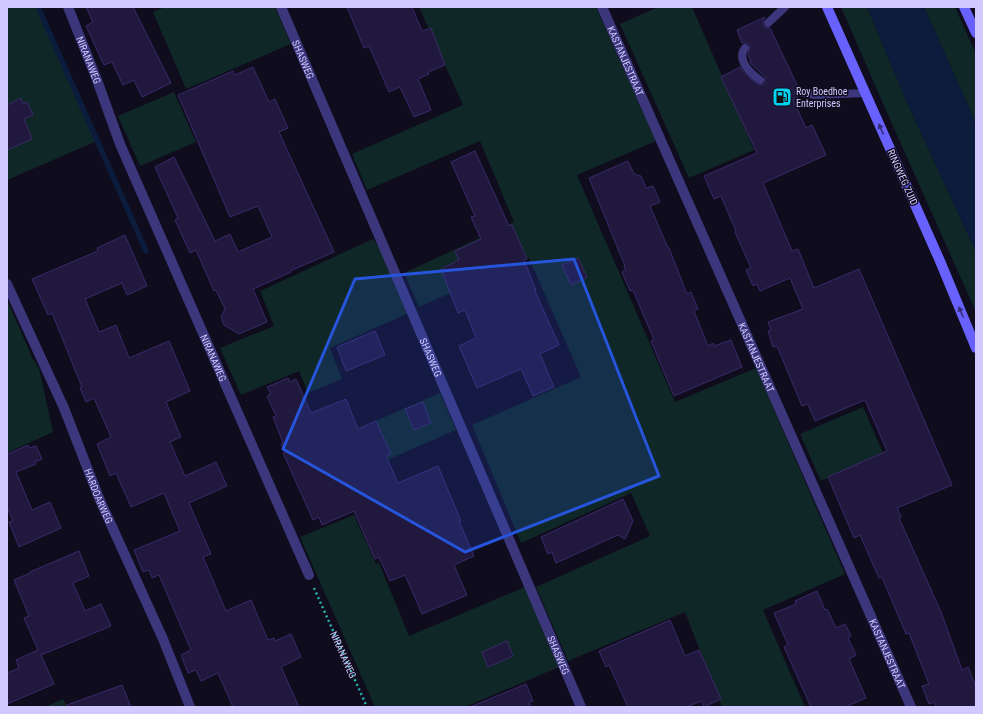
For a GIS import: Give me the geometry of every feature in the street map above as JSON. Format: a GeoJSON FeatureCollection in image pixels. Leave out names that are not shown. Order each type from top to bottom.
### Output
{"type":"FeatureCollection","features":[{"type":"Feature","properties":{"kind":"street","name":"NIRANAWEG"},"geometry":{"type":"LineString","coordinates":[[68,7],[98,80],[120,144],[309,575]]}},
{"type":"Feature","properties":{"kind":"street","name":"SHASWEG"},"geometry":{"type":"LineString","coordinates":[[281,7],[581,707]]}},
{"type":"Feature","properties":{"kind":"street","name":"KASTANJESTRAAT"},"geometry":{"type":"LineString","coordinates":[[602,7],[911,707]]}},
{"type":"Feature","properties":{"kind":"street","name":"RINGWEG ZUID"},"geometry":{"type":"LineString","coordinates":[[827,7],[940,261],[976,348]]}},
{"type":"Feature","properties":{"kind":"street"},"geometry":{"type":"LineString","coordinates":[[964,7],[976,33]]}},
{"type":"Feature","properties":{"kind":"street","name":"HARDOARWEG"},"geometry":{"type":"LineString","coordinates":[[7,284],[64,408],[99,498],[164,639],[190,707]]}},
{"type":"Feature","properties":{"kind":"lane"},"geometry":{"type":"LineString","coordinates":[[768,23],[785,7]]}},
{"type":"Feature","properties":{"kind":"lane"},"geometry":{"type":"LineString","coordinates":[[745,48],[742,55],[744,64],[748,71],[760,80]]}},
{"type":"Feature","properties":{"kind":"lane"},"geometry":{"type":"LineString","coordinates":[[800,92],[815,94],[865,93]]}},
{"type":"Feature","properties":{"kind":"path","name":"NIRANAWEG"},"geometry":{"type":"LineString","coordinates":[[309,575],[367,707]]}},
{"type":"Feature","properties":{"kind":"highlighted area"},"geometry":{"type":"Polygon","coordinates":[[[574,259],[659,476],[465,552],[283,449],[355,279],[574,259]]]}},
{"type":"Feature","properties":{"kind":"green space"},"geometry":{"type":"Polygon","coordinates":[[[7,7],[38,7],[97,141],[7,180],[7,7]]]}},
{"type":"Feature","properties":{"kind":"green space"},"geometry":{"type":"Polygon","coordinates":[[[165,7],[275,7],[291,44],[186,89],[153,12],[165,7]]]}},
{"type":"Feature","properties":{"kind":"green space"},"geometry":{"type":"Polygon","coordinates":[[[419,7],[596,7],[656,141],[577,175],[675,402],[756,368],[845,574],[763,610],[805,707],[722,707],[685,612],[568,661],[536,587],[650,536],[631,493],[521,543],[472,425],[581,377],[529,258],[419,307],[404,273],[514,222],[480,141],[367,190],[352,154],[463,105],[419,7]]]}},
{"type":"Feature","properties":{"kind":"green space"},"geometry":{"type":"Polygon","coordinates":[[[658,7],[692,7],[754,150],[689,178],[620,24],[658,7]]]}},
{"type":"Feature","properties":{"kind":"green space"},"geometry":{"type":"Polygon","coordinates":[[[841,7],[867,7],[906,100],[976,252],[976,312],[885,108],[841,7]]]}},
{"type":"Feature","properties":{"kind":"green space"},"geometry":{"type":"Polygon","coordinates":[[[924,7],[955,7],[976,54],[976,123],[924,7]]]}},
{"type":"Feature","properties":{"kind":"green space"},"geometry":{"type":"Polygon","coordinates":[[[174,92],[196,142],[140,166],[118,116],[174,92]]]}},
{"type":"Feature","properties":{"kind":"green space"},"geometry":{"type":"Polygon","coordinates":[[[373,239],[382,251],[409,313],[330,348],[342,379],[308,393],[299,371],[241,395],[220,348],[274,326],[260,291],[373,239]]]}},
{"type":"Feature","properties":{"kind":"green space"},"geometry":{"type":"Polygon","coordinates":[[[7,300],[33,359],[39,368],[53,432],[7,453],[7,300]]]}},
{"type":"Feature","properties":{"kind":"green space"},"geometry":{"type":"Polygon","coordinates":[[[440,393],[456,430],[348,477],[332,440],[440,393]]]}},
{"type":"Feature","properties":{"kind":"green space"},"geometry":{"type":"Polygon","coordinates":[[[863,407],[883,453],[821,481],[800,434],[863,407]]]}},
{"type":"Feature","properties":{"kind":"green space"},"geometry":{"type":"Polygon","coordinates":[[[354,515],[376,564],[379,563],[409,636],[525,587],[559,667],[465,707],[375,707],[300,537],[354,515]]]}},
{"type":"Feature","properties":{"kind":"green space"},"geometry":{"type":"Polygon","coordinates":[[[63,699],[67,707],[45,707],[63,699]]]}},
{"type":"Feature","properties":{"kind":"water"},"geometry":{"type":"Polygon","coordinates":[[[867,7],[924,7],[976,123],[976,252],[906,100],[867,7]]]}},
{"type":"Feature","properties":{"kind":"building"},"geometry":{"type":"Polygon","coordinates":[[[86,7],[133,7],[171,83],[142,97],[134,80],[123,85],[112,62],[104,65],[86,26],[93,22],[86,7]]]}},
{"type":"Feature","properties":{"kind":"building"},"geometry":{"type":"Polygon","coordinates":[[[347,7],[412,7],[422,31],[431,28],[445,65],[428,72],[429,74],[418,79],[431,110],[414,117],[400,87],[389,92],[369,46],[364,48],[347,7]]]}},
{"type":"Feature","properties":{"kind":"building"},"geometry":{"type":"Polygon","coordinates":[[[765,17],[763,25],[766,28],[770,28],[798,87],[795,94],[798,97],[793,100],[806,128],[812,125],[826,155],[763,183],[792,251],[798,249],[814,288],[859,269],[952,485],[897,508],[901,517],[899,518],[941,612],[962,670],[968,667],[976,687],[976,707],[936,707],[934,702],[929,704],[922,686],[929,684],[909,633],[906,634],[882,577],[879,578],[860,535],[854,538],[828,477],[887,451],[865,400],[815,421],[808,404],[802,406],[777,346],[773,347],[768,331],[771,330],[768,322],[803,309],[790,278],[760,291],[757,284],[753,286],[746,270],[751,268],[721,196],[714,199],[704,176],[757,153],[721,77],[740,67],[745,74],[757,84],[764,84],[765,77],[750,63],[751,62],[748,55],[750,45],[747,43],[742,43],[737,30],[765,17]]]}},
{"type":"Feature","properties":{"kind":"building"},"geometry":{"type":"Polygon","coordinates":[[[253,67],[269,102],[275,99],[288,128],[279,132],[334,252],[253,289],[267,322],[239,334],[224,325],[221,317],[225,309],[216,290],[214,291],[196,250],[190,253],[175,220],[178,218],[155,167],[174,157],[215,241],[230,234],[238,252],[272,237],[258,206],[230,217],[178,95],[233,71],[235,75],[253,67]]]}},
{"type":"Feature","properties":{"kind":"building"},"geometry":{"type":"Polygon","coordinates":[[[21,98],[23,104],[27,102],[33,115],[24,119],[32,139],[7,150],[7,105],[21,98]]]}},
{"type":"Feature","properties":{"kind":"building"},"geometry":{"type":"Polygon","coordinates":[[[475,151],[509,226],[512,225],[527,259],[524,260],[536,290],[535,291],[559,345],[540,354],[554,387],[533,396],[521,369],[477,388],[459,346],[476,338],[465,310],[458,313],[441,269],[459,260],[455,251],[481,239],[471,217],[475,216],[451,162],[475,151]]]}},
{"type":"Feature","properties":{"kind":"building"},"geometry":{"type":"Polygon","coordinates":[[[628,161],[634,174],[641,176],[646,188],[653,186],[660,202],[650,206],[669,248],[687,294],[691,292],[698,309],[694,311],[708,346],[713,343],[714,346],[731,340],[742,367],[674,396],[651,341],[654,340],[633,290],[630,291],[622,272],[626,270],[625,266],[589,178],[628,161]]]}},
{"type":"Feature","properties":{"kind":"building"},"geometry":{"type":"Polygon","coordinates":[[[125,235],[147,286],[127,295],[122,283],[85,299],[99,332],[116,325],[129,358],[169,341],[190,391],[166,402],[181,437],[170,442],[185,476],[216,462],[227,486],[189,503],[211,554],[203,557],[226,611],[251,600],[268,640],[274,638],[275,641],[291,634],[301,657],[281,667],[299,707],[233,707],[218,673],[201,681],[196,670],[188,673],[181,655],[191,650],[159,575],[152,578],[149,570],[143,572],[134,550],[180,531],[164,493],[131,507],[116,473],[110,476],[97,444],[111,437],[94,398],[86,402],[80,388],[82,387],[52,313],[48,315],[32,279],[98,251],[97,248],[125,235]]]}},
{"type":"Feature","properties":{"kind":"building"},"geometry":{"type":"Polygon","coordinates":[[[578,258],[587,277],[571,285],[562,265],[578,258]]]}},
{"type":"Feature","properties":{"kind":"building"},"geometry":{"type":"Polygon","coordinates":[[[375,331],[385,355],[346,371],[337,347],[375,331]]]}},
{"type":"Feature","properties":{"kind":"building"},"geometry":{"type":"Polygon","coordinates":[[[288,378],[290,382],[296,379],[311,413],[346,399],[358,429],[376,421],[391,454],[386,456],[398,483],[438,466],[474,556],[454,565],[467,595],[422,614],[405,575],[390,581],[379,557],[375,559],[354,511],[322,525],[319,517],[313,520],[283,453],[285,452],[281,444],[283,443],[273,417],[276,416],[267,396],[271,394],[267,387],[288,378]]]}},
{"type":"Feature","properties":{"kind":"building"},"geometry":{"type":"Polygon","coordinates":[[[423,402],[431,423],[414,430],[405,409],[423,402]]]}},
{"type":"Feature","properties":{"kind":"building"},"geometry":{"type":"Polygon","coordinates":[[[28,445],[29,448],[36,446],[42,459],[35,462],[36,464],[16,472],[32,510],[50,502],[61,528],[19,547],[9,522],[13,521],[7,506],[7,452],[8,454],[28,445]]]}},
{"type":"Feature","properties":{"kind":"building"},"geometry":{"type":"Polygon","coordinates":[[[623,499],[633,521],[625,539],[618,535],[556,563],[552,552],[548,554],[541,537],[623,499]]]}},
{"type":"Feature","properties":{"kind":"building"},"geometry":{"type":"Polygon","coordinates":[[[79,551],[89,576],[73,583],[85,611],[101,604],[111,626],[41,655],[54,684],[7,704],[7,673],[19,668],[16,660],[38,650],[24,618],[29,616],[14,580],[79,551]]]}},
{"type":"Feature","properties":{"kind":"building"},"geometry":{"type":"Polygon","coordinates":[[[817,591],[825,610],[827,609],[836,628],[845,624],[851,636],[848,638],[856,655],[849,659],[866,698],[845,707],[811,707],[784,647],[788,645],[774,613],[796,604],[795,601],[817,591]]]}},
{"type":"Feature","properties":{"kind":"building"},"geometry":{"type":"Polygon","coordinates":[[[670,620],[685,656],[699,650],[721,699],[704,707],[701,701],[687,707],[628,707],[609,665],[606,667],[599,651],[670,620]]]}},
{"type":"Feature","properties":{"kind":"building"},"geometry":{"type":"Polygon","coordinates":[[[507,641],[513,656],[488,667],[482,652],[507,641]]]}},
{"type":"Feature","properties":{"kind":"building"},"geometry":{"type":"Polygon","coordinates":[[[526,684],[533,701],[529,702],[531,707],[470,707],[526,684]]]}},
{"type":"Feature","properties":{"kind":"building"},"geometry":{"type":"Polygon","coordinates":[[[122,685],[131,707],[67,707],[67,705],[122,685]]]}},
{"type":"Feature","properties":{"kind":"waterway"},"geometry":{"type":"LineString","coordinates":[[38,7],[146,251]]}},
{"type":"Feature","properties":{"kind":"place","name":"Roy Boedhoe Enterprises"},"geometry":{"type":"Point","coordinates":[782,97]}}]}
